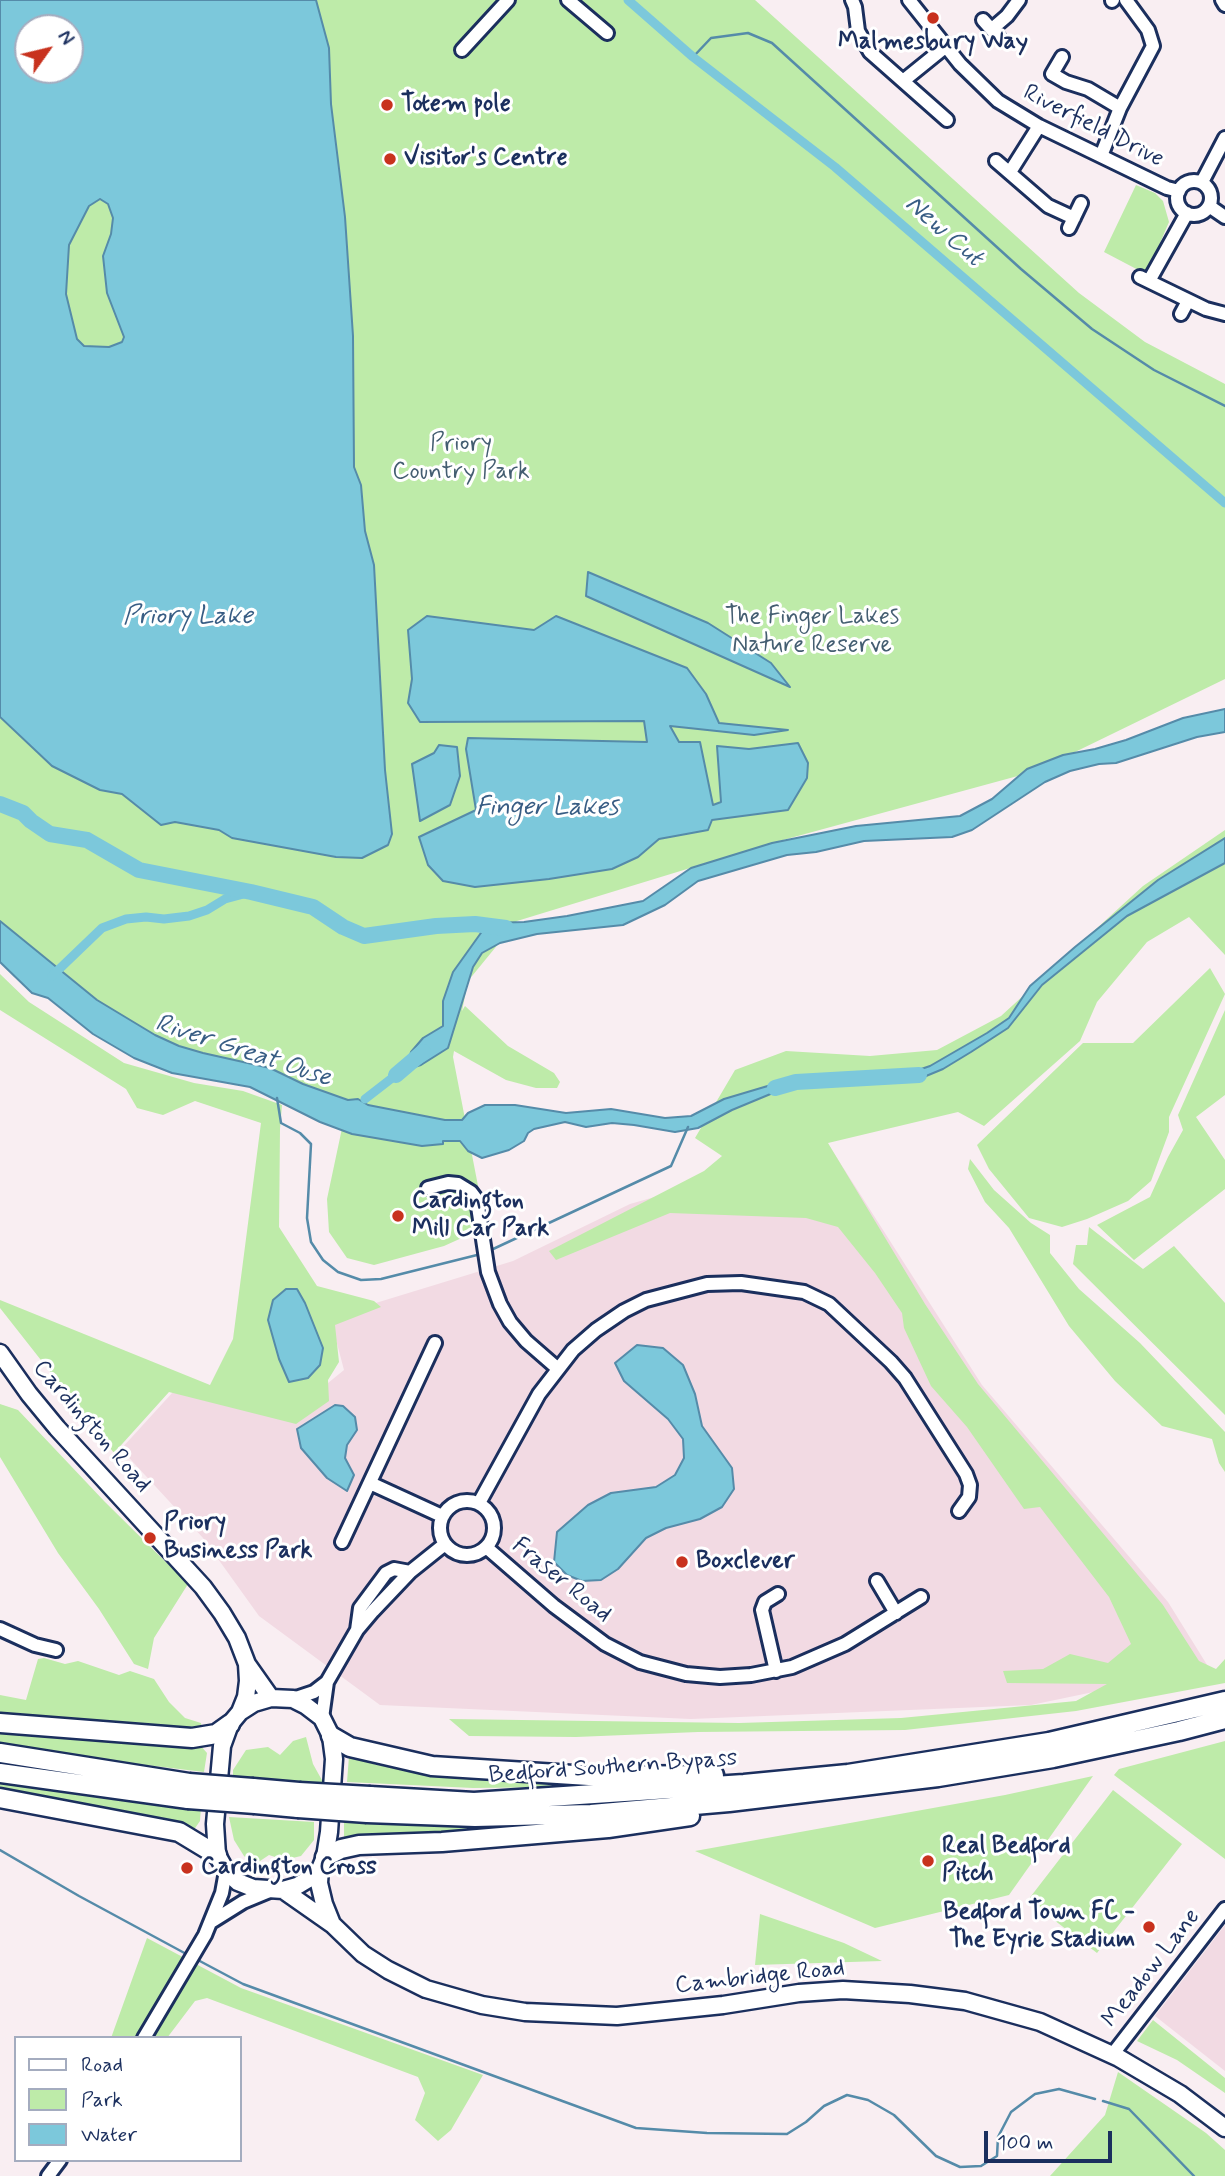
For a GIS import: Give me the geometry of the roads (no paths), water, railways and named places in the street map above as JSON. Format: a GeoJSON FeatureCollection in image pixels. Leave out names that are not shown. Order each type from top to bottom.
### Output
{"type":"FeatureCollection","features":[{"type":"Feature","properties":{"kind":"highway","name":"Bedford Southern Bypass"},"geometry":{"type":"LineString","coordinates":[[368,1805],[474,1802],[744,1784],[848,1774],[1049,1742],[1225,1701]]}},
{"type":"Feature","properties":{"kind":"highway"},"geometry":{"type":"LineString","coordinates":[[0,1723],[192,1738],[216,1734],[235,1718]]}},
{"type":"Feature","properties":{"kind":"highway","name":"Bedford Southern Bypass"},"geometry":{"type":"LineString","coordinates":[[0,1773],[501,1817],[591,1814],[729,1802],[951,1775],[1053,1758],[1225,1719]]}},
{"type":"Feature","properties":{"kind":"highway"},"geometry":{"type":"LineString","coordinates":[[331,1736],[350,1747],[432,1766],[589,1776],[708,1775],[814,1769],[848,1774]]}},
{"type":"Feature","properties":{"kind":"highway","name":"Bedford Southern Bypass"},"geometry":{"type":"LineString","coordinates":[[0,1753],[188,1791]]}},
{"type":"Feature","properties":{"kind":"highway"},"geometry":{"type":"LineString","coordinates":[[0,1797],[179,1832],[217,1855]]}},
{"type":"Feature","properties":{"kind":"highway"},"geometry":{"type":"LineString","coordinates":[[322,1863],[341,1849],[359,1845],[454,1841],[621,1826],[687,1817],[729,1802]]}},
{"type":"Feature","properties":{"kind":"main road","name":"Cardington Road"},"geometry":{"type":"LineString","coordinates":[[0,1353],[57,1428],[203,1587],[232,1629],[247,1664],[271,1699]]}},
{"type":"Feature","properties":{"kind":"main road","name":"Cardington Road"},"geometry":{"type":"LineString","coordinates":[[235,1718],[246,1697],[247,1664]]}},
{"type":"Feature","properties":{"kind":"main road"},"geometry":{"type":"LineString","coordinates":[[271,1699],[293,1699],[322,1718],[331,1736],[334,1759],[329,1832],[322,1863],[297,1886],[277,1890],[246,1885],[226,1871],[217,1855],[215,1824],[222,1746],[235,1718],[254,1703],[271,1699]]}},
{"type":"Feature","properties":{"kind":"main road","name":"Cambridge Road"},"geometry":{"type":"LineString","coordinates":[[322,1863],[319,1883],[333,1925]]}},
{"type":"Feature","properties":{"kind":"main road","name":"Cambridge Road"},"geometry":{"type":"LineString","coordinates":[[277,1890],[333,1925],[363,1954],[388,1970],[426,1989],[481,2005],[525,2012],[617,2016],[723,2005],[799,1993],[874,1991],[951,1999],[1040,2022],[1112,2054],[1180,2094],[1225,2128]]}},
{"type":"Feature","properties":{"kind":"street"},"geometry":{"type":"LineString","coordinates":[[462,50],[508,0]]}},
{"type":"Feature","properties":{"kind":"street"},"geometry":{"type":"LineString","coordinates":[[568,0],[607,33]]}},
{"type":"Feature","properties":{"kind":"street"},"geometry":{"type":"LineString","coordinates":[[852,0],[862,41],[870,52],[947,120]]}},
{"type":"Feature","properties":{"kind":"street","name":"Riverfield Drive"},"geometry":{"type":"LineString","coordinates":[[909,0],[945,47],[998,101],[1039,126],[1179,191]]}},
{"type":"Feature","properties":{"kind":"street"},"geometry":{"type":"LineString","coordinates":[[991,29],[1007,16],[1019,0]]}},
{"type":"Feature","properties":{"kind":"street"},"geometry":{"type":"LineString","coordinates":[[1101,156],[1120,108],[1153,46],[1148,30],[1126,0]]}},
{"type":"Feature","properties":{"kind":"street"},"geometry":{"type":"LineString","coordinates":[[1222,0],[1225,5]]}},
{"type":"Feature","properties":{"kind":"street"},"geometry":{"type":"LineString","coordinates":[[903,81],[945,47]]}},
{"type":"Feature","properties":{"kind":"street"},"geometry":{"type":"LineString","coordinates":[[1062,57],[1052,74],[1088,89],[1120,108]]}},
{"type":"Feature","properties":{"kind":"street"},"geometry":{"type":"LineString","coordinates":[[1010,172],[1039,126]]}},
{"type":"Feature","properties":{"kind":"street"},"geometry":{"type":"LineString","coordinates":[[1202,183],[1225,138]]}},
{"type":"Feature","properties":{"kind":"street"},"geometry":{"type":"LineString","coordinates":[[996,161],[1071,223],[1082,203]]}},
{"type":"Feature","properties":{"kind":"street"},"geometry":{"type":"LineString","coordinates":[[1192,181],[1202,183],[1209,189],[1209,206],[1194,215],[1187,213],[1177,199],[1179,191],[1184,184],[1192,181]]}},
{"type":"Feature","properties":{"kind":"street"},"geometry":{"type":"LineString","coordinates":[[1209,206],[1225,217]]}},
{"type":"Feature","properties":{"kind":"street"},"geometry":{"type":"LineString","coordinates":[[1187,213],[1145,279],[1206,309],[1225,314]]}},
{"type":"Feature","properties":{"kind":"street"},"geometry":{"type":"LineString","coordinates":[[1181,314],[1188,301]]}},
{"type":"Feature","properties":{"kind":"street"},"geometry":{"type":"LineString","coordinates":[[428,1188],[455,1184],[471,1192],[477,1200],[493,1289],[510,1322],[526,1341],[557,1368]]}},
{"type":"Feature","properties":{"kind":"street"},"geometry":{"type":"LineString","coordinates":[[479,1503],[539,1394],[572,1350],[624,1311],[646,1300],[708,1284],[730,1283],[786,1288],[804,1292],[829,1304],[891,1362],[905,1378],[970,1485],[969,1497],[959,1511]]}},
{"type":"Feature","properties":{"kind":"street"},"geometry":{"type":"LineString","coordinates":[[342,1542],[435,1343]]}},
{"type":"Feature","properties":{"kind":"street"},"geometry":{"type":"LineString","coordinates":[[370,1483],[442,1516]]}},
{"type":"Feature","properties":{"kind":"street"},"geometry":{"type":"LineString","coordinates":[[458,1501],[479,1503],[493,1519],[494,1529],[486,1547],[480,1552],[461,1554],[445,1544],[440,1534],[442,1516],[458,1501]]}},
{"type":"Feature","properties":{"kind":"street"},"geometry":{"type":"LineString","coordinates":[[322,1718],[327,1682],[357,1630],[360,1608],[386,1573],[394,1569],[410,1572],[445,1544]]}},
{"type":"Feature","properties":{"kind":"street","name":"Fraser Road"},"geometry":{"type":"LineString","coordinates":[[486,1547],[584,1630],[640,1662],[686,1674],[720,1677],[776,1671],[836,1649],[921,1597]]}},
{"type":"Feature","properties":{"kind":"street"},"geometry":{"type":"LineString","coordinates":[[877,1581],[896,1613]]}},
{"type":"Feature","properties":{"kind":"street"},"geometry":{"type":"LineString","coordinates":[[776,1671],[762,1610],[765,1602],[778,1594]]}},
{"type":"Feature","properties":{"kind":"street"},"geometry":{"type":"LineString","coordinates":[[0,1629],[35,1645],[56,1650]]}},
{"type":"Feature","properties":{"kind":"street"},"geometry":{"type":"LineString","coordinates":[[293,1699],[314,1692],[327,1682]]}},
{"type":"Feature","properties":{"kind":"street"},"geometry":{"type":"LineString","coordinates":[[145,2036],[211,1922],[222,1893],[226,1871]]}},
{"type":"Feature","properties":{"kind":"street"},"geometry":{"type":"LineString","coordinates":[[211,1922],[237,1905],[277,1890]]}},
{"type":"Feature","properties":{"kind":"street","name":"Meadow Lane"},"geometry":{"type":"LineString","coordinates":[[1112,2054],[1225,1909]]}},
{"type":"Feature","properties":{"kind":"water","name":"Priory Lake"},"geometry":{"type":"Polygon","coordinates":[[[0,0],[316,0],[329,48],[331,104],[345,217],[353,336],[354,467],[361,485],[365,531],[374,565],[385,770],[392,834],[388,845],[362,858],[336,857],[232,838],[219,830],[175,822],[161,825],[122,794],[100,790],[52,766],[0,717],[0,0]],[[100,199],[89,206],[69,245],[66,294],[77,339],[84,346],[109,347],[122,342],[124,337],[107,293],[103,256],[111,234],[113,218],[108,204],[100,199]]]}},
{"type":"Feature","properties":{"kind":"water"},"geometry":{"type":"Polygon","coordinates":[[[588,572],[708,623],[771,663],[790,687],[586,596],[588,572]]]}},
{"type":"Feature","properties":{"kind":"water","name":"Finger Lakes"},"geometry":{"type":"Polygon","coordinates":[[[427,616],[534,630],[556,616],[687,668],[706,694],[719,723],[788,730],[754,735],[670,726],[679,742],[700,742],[713,805],[721,802],[717,746],[749,749],[798,743],[808,763],[807,778],[788,810],[712,820],[708,830],[659,839],[638,857],[612,869],[475,887],[443,881],[428,865],[419,837],[476,810],[466,749],[468,738],[647,742],[644,721],[420,722],[408,703],[412,679],[408,630],[427,616]]]}},
{"type":"Feature","properties":{"kind":"water"},"geometry":{"type":"Polygon","coordinates":[[[1225,709],[1225,732],[1197,737],[1116,763],[1070,771],[1045,782],[972,830],[952,837],[864,841],[816,852],[787,855],[698,881],[665,905],[623,925],[537,934],[500,943],[482,953],[473,967],[448,1048],[421,1065],[411,1068],[407,1064],[411,1052],[423,1038],[443,1026],[443,1001],[453,972],[488,923],[524,922],[567,916],[643,901],[691,868],[772,843],[856,826],[960,816],[992,799],[1027,769],[1063,755],[1126,740],[1183,718],[1225,709]]]}},
{"type":"Feature","properties":{"kind":"water","name":"Finger Lakes"},"geometry":{"type":"Polygon","coordinates":[[[439,745],[457,747],[460,776],[450,805],[420,821],[412,764],[434,753],[439,745]]]}},
{"type":"Feature","properties":{"kind":"water"},"geometry":{"type":"Polygon","coordinates":[[[1225,838],[1225,863],[1127,916],[1042,985],[1008,1028],[943,1069],[914,1081],[857,1080],[898,1077],[930,1066],[987,1033],[1009,1018],[1030,986],[1075,947],[1158,880],[1225,838]]]}},
{"type":"Feature","properties":{"kind":"water"},"geometry":{"type":"Polygon","coordinates":[[[0,921],[97,1000],[155,1035],[203,1053],[270,1068],[303,1084],[348,1100],[358,1099],[368,1105],[445,1120],[462,1120],[468,1113],[485,1105],[515,1105],[566,1113],[611,1109],[665,1118],[691,1116],[724,1099],[771,1085],[797,1083],[732,1110],[698,1128],[675,1132],[612,1123],[586,1127],[565,1122],[534,1129],[524,1141],[509,1150],[482,1158],[468,1151],[460,1141],[443,1141],[443,1144],[422,1146],[352,1134],[320,1122],[250,1087],[172,1073],[134,1058],[93,1034],[48,998],[32,993],[0,962],[0,921]]]}},
{"type":"Feature","properties":{"kind":"water"},"geometry":{"type":"Polygon","coordinates":[[[286,1289],[297,1289],[323,1348],[320,1365],[308,1378],[289,1382],[268,1320],[273,1300],[286,1289]]]}},
{"type":"Feature","properties":{"kind":"water"},"geometry":{"type":"Polygon","coordinates":[[[637,1345],[663,1348],[683,1365],[695,1394],[702,1426],[732,1468],[734,1489],[722,1507],[700,1519],[666,1528],[646,1538],[618,1569],[601,1580],[582,1581],[567,1575],[554,1562],[557,1532],[588,1505],[611,1493],[656,1487],[675,1475],[684,1458],[683,1439],[668,1419],[624,1381],[615,1363],[637,1345]]]}},
{"type":"Feature","properties":{"kind":"water"},"geometry":{"type":"Polygon","coordinates":[[[335,1405],[343,1406],[355,1417],[357,1430],[347,1445],[345,1458],[354,1475],[347,1491],[327,1478],[301,1448],[297,1429],[335,1405]]]}},
{"type":"Feature","properties":{"kind":"waterway","name":"New Cut"},"geometry":{"type":"LineString","coordinates":[[628,0],[693,57],[835,167],[1225,503]]}},
{"type":"Feature","properties":{"kind":"waterway"},"geometry":{"type":"LineString","coordinates":[[693,57],[711,38],[748,33],[772,43],[1021,269],[1092,329],[1154,370],[1225,406]]}},
{"type":"Feature","properties":{"kind":"waterway"},"geometry":{"type":"LineString","coordinates":[[0,804],[23,813],[50,834],[87,840],[139,870],[313,907],[343,927],[364,936],[436,926],[475,924],[506,928]]}},
{"type":"Feature","properties":{"kind":"waterway"},"geometry":{"type":"LineString","coordinates":[[52,976],[102,928],[126,919],[189,916],[207,910],[225,899],[251,892]]}},
{"type":"Feature","properties":{"kind":"waterway"},"geometry":{"type":"LineString","coordinates":[[396,1075],[423,1052]]}},
{"type":"Feature","properties":{"kind":"waterway"},"geometry":{"type":"LineString","coordinates":[[365,1099],[396,1075]]}},
{"type":"Feature","properties":{"kind":"waterway","name":"River Great Ouse"},"geometry":{"type":"LineString","coordinates":[[775,1088],[796,1082],[919,1075]]}},
{"type":"Feature","properties":{"kind":"waterway"},"geometry":{"type":"LineString","coordinates":[[277,1098],[281,1123],[300,1133],[311,1144],[307,1218],[311,1242],[323,1260],[338,1272],[361,1280],[381,1279],[481,1254]]}},
{"type":"Feature","properties":{"kind":"waterway"},"geometry":{"type":"LineString","coordinates":[[491,1250],[671,1166],[688,1127]]}},
{"type":"Feature","properties":{"kind":"waterway"},"geometry":{"type":"LineString","coordinates":[[0,1850],[190,1956]]}},
{"type":"Feature","properties":{"kind":"waterway"},"geometry":{"type":"LineString","coordinates":[[196,1959],[243,1984],[636,2128],[707,2133],[787,2134],[824,2106],[847,2095],[868,2100],[894,2115],[936,2156],[960,2167],[981,2166],[997,2156],[998,2137],[1011,2112],[1035,2094],[1059,2089],[1095,2099]]}},
{"type":"Feature","properties":{"kind":"waterway"},"geometry":{"type":"LineString","coordinates":[[1103,2101],[1129,2109],[1194,2176]]}},
{"type":"Feature","properties":{"kind":"place","name":"Malmesbury Way"},"geometry":{"type":"Point","coordinates":[933,18]}},
{"type":"Feature","properties":{"kind":"place","name":"Totem pole"},"geometry":{"type":"Point","coordinates":[387,105]}},
{"type":"Feature","properties":{"kind":"place","name":"Visitor's Centre"},"geometry":{"type":"Point","coordinates":[390,159]}},
{"type":"Feature","properties":{"kind":"place","name":"Cardington Mill Car Park"},"geometry":{"type":"Point","coordinates":[398,1216]}},
{"type":"Feature","properties":{"kind":"place","name":"Priory Business Park"},"geometry":{"type":"Point","coordinates":[150,1538]}},
{"type":"Feature","properties":{"kind":"place","name":"Boxclever"},"geometry":{"type":"Point","coordinates":[682,1562]}},
{"type":"Feature","properties":{"kind":"place","name":"Real Bedford Pitch"},"geometry":{"type":"Point","coordinates":[928,1861]}},
{"type":"Feature","properties":{"kind":"place","name":"Cardington Cross"},"geometry":{"type":"Point","coordinates":[187,1868]}},
{"type":"Feature","properties":{"kind":"place","name":"Bedford Town FC - The Eyrie Stadium"},"geometry":{"type":"Point","coordinates":[1149,1927]}},
{"type":"Feature","properties":{"kind":"park label","name":"Priory Country Park"},"geometry":{"type":"Point","coordinates":[461,459]}},
{"type":"Feature","properties":{"kind":"park label","name":"The Finger Lakes Nature Reserve"},"geometry":{"type":"Point","coordinates":[812,632]}}]}
